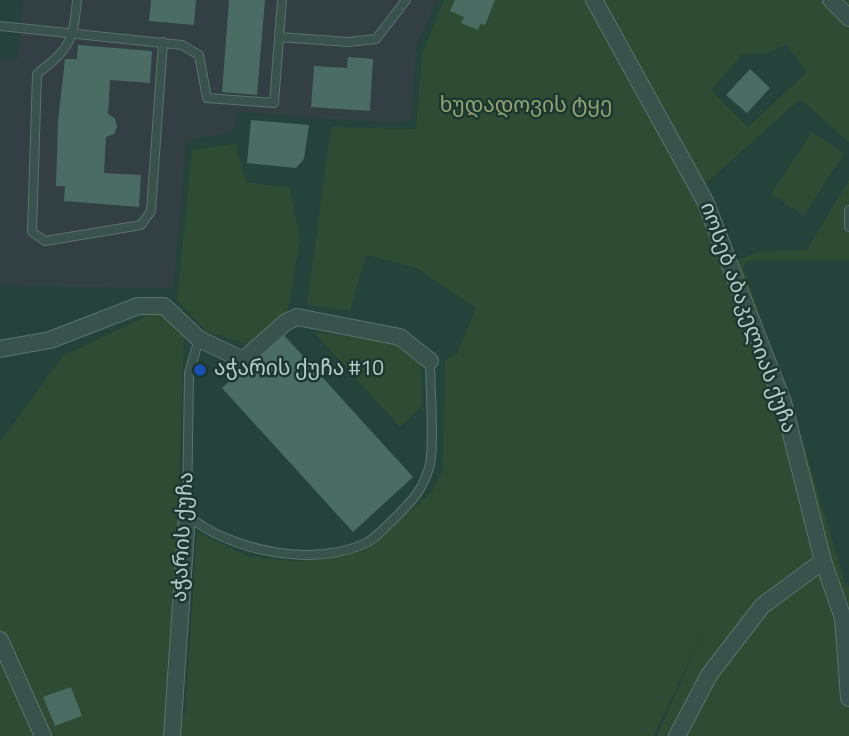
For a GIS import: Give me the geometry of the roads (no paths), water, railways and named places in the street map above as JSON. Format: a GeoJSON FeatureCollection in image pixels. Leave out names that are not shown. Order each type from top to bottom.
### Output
{"type":"FeatureCollection","features":[{"type":"Feature","properties":{"kind":"street","name":"იოსებ აბაკელიას ქუჩა"},"geometry":{"type":"LineString","coordinates":[[594,0],[705,201],[783,402],[823,561],[843,618],[849,698]]}},
{"type":"Feature","properties":{"kind":"street"},"geometry":{"type":"LineString","coordinates":[[831,0],[849,18]]}},
{"type":"Feature","properties":{"kind":"street"},"geometry":{"type":"LineString","coordinates":[[0,349],[50,340],[138,306],[164,306],[199,339],[243,360],[286,322],[298,317],[400,337],[421,351],[430,361]]}},
{"type":"Feature","properties":{"kind":"street","name":"აჭარის ქუჩა"},"geometry":{"type":"LineString","coordinates":[[172,736],[187,514]]}},
{"type":"Feature","properties":{"kind":"street"},"geometry":{"type":"LineString","coordinates":[[677,736],[709,675],[762,606],[823,561]]}},
{"type":"Feature","properties":{"kind":"street"},"geometry":{"type":"LineString","coordinates":[[0,639],[43,736]]}},
{"type":"Feature","properties":{"kind":"lane"},"geometry":{"type":"LineString","coordinates":[[77,0],[74,33],[61,54],[37,74],[32,232],[45,241],[141,225],[151,211],[163,43]]}},
{"type":"Feature","properties":{"kind":"lane"},"geometry":{"type":"LineString","coordinates":[[0,26],[182,44],[199,55],[207,98],[274,103],[282,0]]}},
{"type":"Feature","properties":{"kind":"lane"},"geometry":{"type":"LineString","coordinates":[[396,13],[398,0]]}},
{"type":"Feature","properties":{"kind":"lane"},"geometry":{"type":"LineString","coordinates":[[279,37],[348,42],[376,39],[406,0]]}},
{"type":"Feature","properties":{"kind":"lane"},"geometry":{"type":"LineString","coordinates":[[849,210],[849,227]]}},
{"type":"Feature","properties":{"kind":"lane","name":"აჭარის ქუჩა"},"geometry":{"type":"LineString","coordinates":[[187,514],[189,373],[199,339]]}},
{"type":"Feature","properties":{"kind":"lane"},"geometry":{"type":"LineString","coordinates":[[187,514],[202,527],[250,549],[300,554],[350,549],[368,543],[417,497],[430,466],[430,361]]}},
{"type":"Feature","properties":{"kind":"place","name":"აჭარის ქუჩა #10"},"geometry":{"type":"Point","coordinates":[200,370]}},
{"type":"Feature","properties":{"kind":"park label","name":"ხუდადოვის ტყე"},"geometry":{"type":"Point","coordinates":[526,107]}}]}
